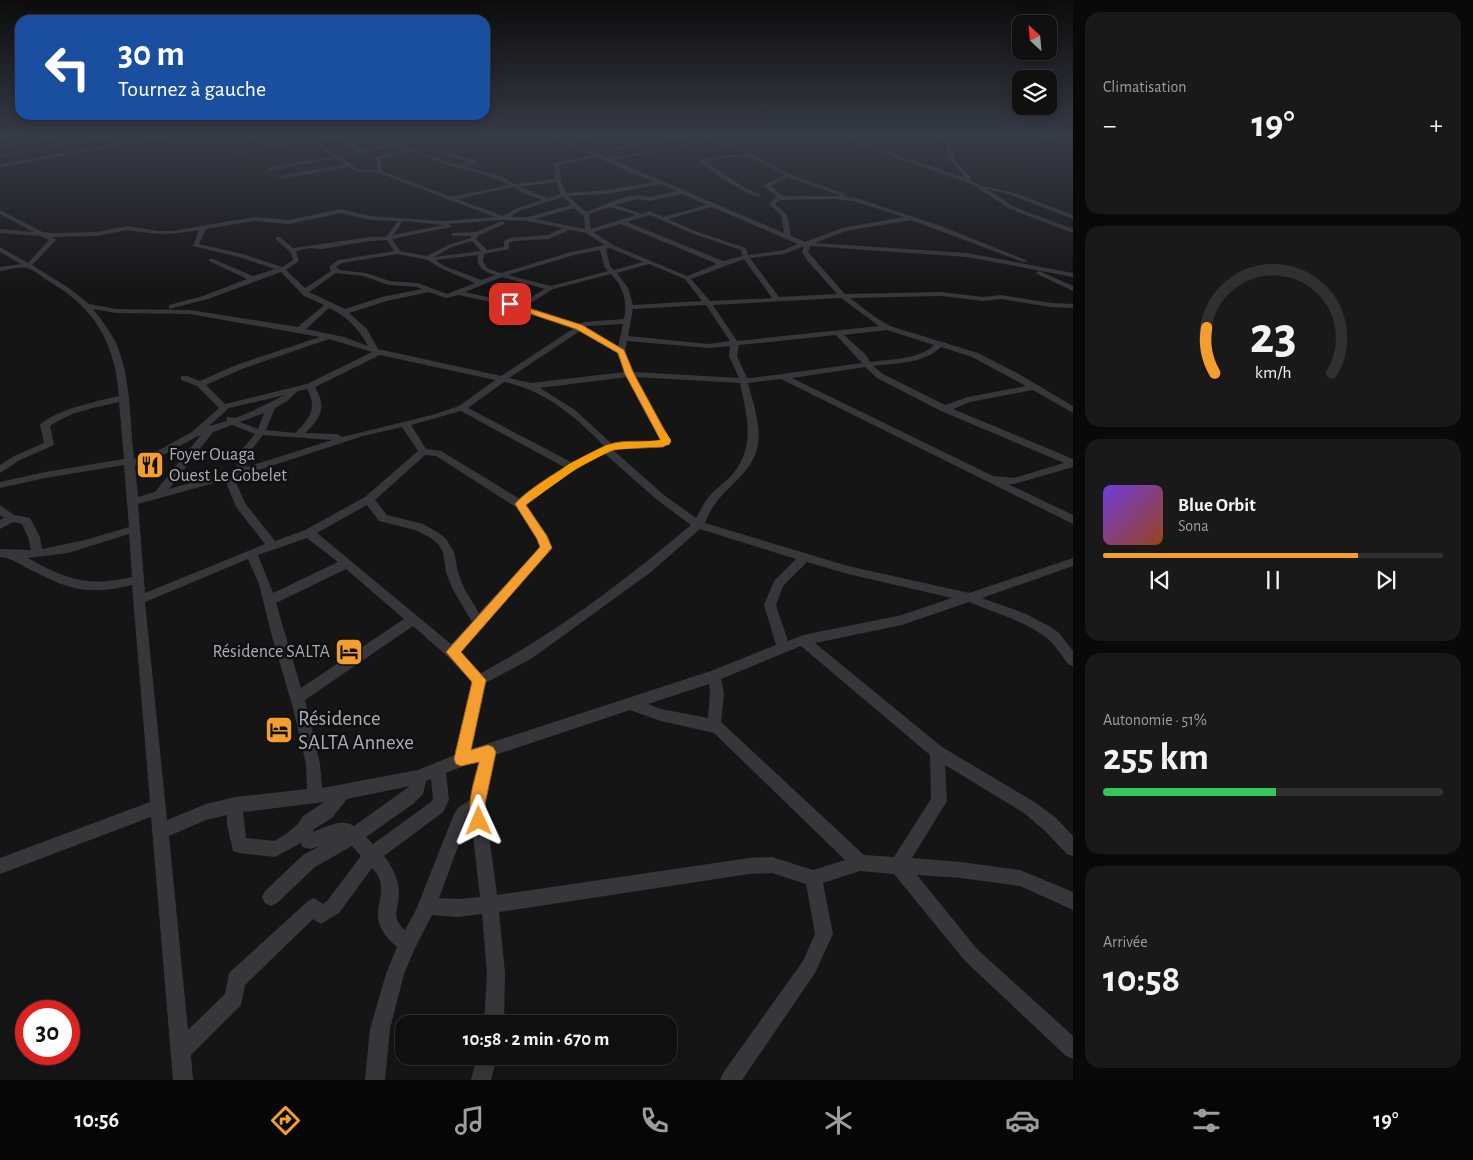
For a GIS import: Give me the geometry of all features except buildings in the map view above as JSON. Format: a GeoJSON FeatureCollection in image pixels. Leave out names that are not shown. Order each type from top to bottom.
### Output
{"type":"FeatureCollection","features":[{"type":"Feature","properties":{"kind":"street"},"geometry":{"type":"LineString","coordinates":[[417,186],[510,220],[527,219],[574,206]]}},
{"type":"Feature","properties":{"kind":"street"},"geometry":{"type":"LineString","coordinates":[[449,199],[507,186]]}},
{"type":"Feature","properties":{"kind":"street"},"geometry":{"type":"LineString","coordinates":[[516,186],[547,200]]}},
{"type":"Feature","properties":{"kind":"street"},"geometry":{"type":"LineString","coordinates":[[560,186],[563,195],[588,217],[588,232]]}},
{"type":"Feature","properties":{"kind":"street"},"geometry":{"type":"LineString","coordinates":[[0,231],[42,234],[96,234],[128,228],[158,233],[172,233],[254,219],[289,222],[341,211],[370,218],[437,223],[463,222],[503,218],[517,210],[563,195],[607,192],[641,186]]}},
{"type":"Feature","properties":{"kind":"street"},"geometry":{"type":"LineString","coordinates":[[669,186],[804,244],[967,255],[1073,274]]}},
{"type":"Feature","properties":{"kind":"street"},"geometry":{"type":"LineString","coordinates":[[739,186],[760,196],[784,212],[787,220],[786,231],[788,238]]}},
{"type":"Feature","properties":{"kind":"street"},"geometry":{"type":"LineString","coordinates":[[760,196],[767,190],[766,186]]}},
{"type":"Feature","properties":{"kind":"street"},"geometry":{"type":"LineString","coordinates":[[767,186],[779,194],[780,198]]}},
{"type":"Feature","properties":{"kind":"street"},"geometry":{"type":"LineString","coordinates":[[799,186],[802,189],[804,198]]}},
{"type":"Feature","properties":{"kind":"street"},"geometry":{"type":"LineString","coordinates":[[816,186],[939,226],[1045,270]]}},
{"type":"Feature","properties":{"kind":"street"},"geometry":{"type":"LineString","coordinates":[[979,186],[1012,208],[1073,231]]}},
{"type":"Feature","properties":{"kind":"street"},"geometry":{"type":"LineString","coordinates":[[986,186],[1013,194],[1073,217]]}},
{"type":"Feature","properties":{"kind":"street"},"geometry":{"type":"LineString","coordinates":[[585,214],[608,204],[634,197],[648,199],[682,192]]}},
{"type":"Feature","properties":{"kind":"street"},"geometry":{"type":"LineString","coordinates":[[772,204],[780,198],[849,198]]}},
{"type":"Feature","properties":{"kind":"street"},"geometry":{"type":"LineString","coordinates":[[608,204],[640,215]]}},
{"type":"Feature","properties":{"kind":"street"},"geometry":{"type":"LineString","coordinates":[[665,218],[712,205]]}},
{"type":"Feature","properties":{"kind":"street"},"geometry":{"type":"LineString","coordinates":[[0,212],[53,240],[29,265],[0,269]]}},
{"type":"Feature","properties":{"kind":"street"},"geometry":{"type":"LineString","coordinates":[[588,232],[640,215],[653,214],[665,218],[693,232],[740,246],[744,249],[745,256],[777,299]]}},
{"type":"Feature","properties":{"kind":"street"},"geometry":{"type":"LineString","coordinates":[[687,278],[745,256],[784,252],[816,238],[854,227],[911,218]]}},
{"type":"Feature","properties":{"kind":"street"},"geometry":{"type":"LineString","coordinates":[[388,238],[402,219]]}},
{"type":"Feature","properties":{"kind":"street"},"geometry":{"type":"LineString","coordinates":[[527,219],[588,232],[607,247],[650,262],[687,278],[707,302],[735,343],[733,356]]}},
{"type":"Feature","properties":{"kind":"street"},"geometry":{"type":"LineString","coordinates":[[428,259],[450,246],[510,220]]}},
{"type":"Feature","properties":{"kind":"street"},"geometry":{"type":"LineString","coordinates":[[620,221],[724,264]]}},
{"type":"Feature","properties":{"kind":"street"},"geometry":{"type":"LineString","coordinates":[[292,250],[315,245],[322,247],[370,238],[377,240],[443,228],[463,222]]}},
{"type":"Feature","properties":{"kind":"street"},"geometry":{"type":"LineString","coordinates":[[437,223],[454,234],[472,238],[484,252]]}},
{"type":"Feature","properties":{"kind":"street"},"geometry":{"type":"LineString","coordinates":[[428,259],[507,248],[506,242],[508,241],[527,237],[553,236],[569,227]]}},
{"type":"Feature","properties":{"kind":"street"},"geometry":{"type":"LineString","coordinates":[[203,229],[195,245],[241,255],[282,269],[305,292],[344,312],[364,331],[377,351]]}},
{"type":"Feature","properties":{"kind":"street"},"geometry":{"type":"LineString","coordinates":[[454,234],[472,238]]}},
{"type":"Feature","properties":{"kind":"street"},"geometry":{"type":"LineString","coordinates":[[158,310],[212,296],[282,269],[296,260],[292,250],[278,238]]}},
{"type":"Feature","properties":{"kind":"street"},"geometry":{"type":"LineString","coordinates":[[388,238],[398,252]]}},
{"type":"Feature","properties":{"kind":"street"},"geometry":{"type":"LineString","coordinates":[[804,244],[805,252],[809,259],[843,296],[872,319],[887,328],[975,355],[1073,410]]}},
{"type":"Feature","properties":{"kind":"street"},"geometry":{"type":"LineString","coordinates":[[520,504],[572,467],[608,448],[663,444],[666,442],[630,374],[621,352],[631,307],[624,286],[607,266],[607,247]]}},
{"type":"Feature","properties":{"kind":"street"},"geometry":{"type":"LineString","coordinates":[[305,292],[335,271],[364,274],[389,283],[418,285],[446,296],[461,293],[499,275],[573,253],[607,247]]}},
{"type":"Feature","properties":{"kind":"street"},"geometry":{"type":"LineString","coordinates":[[0,248],[67,289],[87,306],[102,325],[112,343],[118,362],[133,502],[137,580],[183,1080]]}},
{"type":"Feature","properties":{"kind":"street"},"geometry":{"type":"LineString","coordinates":[[335,271],[332,267],[336,262],[398,252],[428,259],[442,267],[482,283]]}},
{"type":"Feature","properties":{"kind":"street"},"geometry":{"type":"LineString","coordinates":[[484,252],[480,261],[485,269],[499,275],[551,288]]}},
{"type":"Feature","properties":{"kind":"street"},"geometry":{"type":"LineString","coordinates":[[211,260],[253,279]]}},
{"type":"Feature","properties":{"kind":"street"},"geometry":{"type":"LineString","coordinates":[[520,306],[551,288],[650,262]]}},
{"type":"Feature","properties":{"kind":"street"},"geometry":{"type":"LineString","coordinates":[[1026,267],[1073,289]]}},
{"type":"Feature","properties":{"kind":"street"},"geometry":{"type":"LineString","coordinates":[[344,312],[385,299],[429,290]]}},
{"type":"Feature","properties":{"kind":"street"},"geometry":{"type":"LineString","coordinates":[[461,293],[520,306],[579,327],[621,352]]}},
{"type":"Feature","properties":{"kind":"street"},"geometry":{"type":"LineString","coordinates":[[631,307],[843,296],[941,294],[983,299],[1001,297],[1051,305],[1073,306]]}},
{"type":"Feature","properties":{"kind":"street"},"geometry":{"type":"LineString","coordinates":[[300,330],[328,305]]}},
{"type":"Feature","properties":{"kind":"street"},"geometry":{"type":"LineString","coordinates":[[87,306],[116,310],[190,312],[300,330],[377,351],[503,378],[530,386],[588,424],[608,448],[660,497],[698,525],[848,570],[968,597],[1022,618],[1046,631],[1054,637],[1073,660]]}},
{"type":"Feature","properties":{"kind":"street"},"geometry":{"type":"LineString","coordinates":[[184,378],[200,384],[233,422],[241,428],[297,436],[332,438],[405,424],[462,408],[579,327],[592,323],[627,321]]}},
{"type":"Feature","properties":{"kind":"street"},"geometry":{"type":"LineString","coordinates":[[624,338],[709,346],[887,328]]}},
{"type":"Feature","properties":{"kind":"street"},"geometry":{"type":"LineString","coordinates":[[838,333],[880,376],[944,409],[1038,450],[1073,463]]}},
{"type":"Feature","properties":{"kind":"street"},"geometry":{"type":"LineString","coordinates":[[200,384],[239,367],[327,337]]}},
{"type":"Feature","properties":{"kind":"street"},"geometry":{"type":"LineString","coordinates":[[530,386],[630,374],[743,380],[783,377],[866,363],[919,357],[932,351],[939,344]]}},
{"type":"Feature","properties":{"kind":"street"},"geometry":{"type":"LineString","coordinates":[[461,759],[479,680],[526,655],[647,569],[698,525],[712,500],[734,479],[746,463],[753,445],[753,426],[742,372],[733,356],[709,346]]}},
{"type":"Feature","properties":{"kind":"street"},"geometry":{"type":"LineString","coordinates":[[195,434],[222,408],[234,402],[310,386],[377,351]]}},
{"type":"Feature","properties":{"kind":"street"},"geometry":{"type":"LineString","coordinates":[[783,377],[1073,520]]}},
{"type":"Feature","properties":{"kind":"street"},"geometry":{"type":"LineString","coordinates":[[297,436],[311,424],[318,409],[317,397],[310,386]]}},
{"type":"Feature","properties":{"kind":"street"},"geometry":{"type":"LineString","coordinates":[[944,409],[968,400],[1034,387]]}},
{"type":"Feature","properties":{"kind":"street"},"geometry":{"type":"LineString","coordinates":[[0,485],[45,475],[128,463],[162,452],[195,434],[233,422],[271,406],[298,388]]}},
{"type":"Feature","properties":{"kind":"street"},"geometry":{"type":"LineString","coordinates":[[0,470],[17,458],[49,444],[45,425],[52,420],[89,406],[123,398]]}},
{"type":"Feature","properties":{"kind":"street"},"geometry":{"type":"LineString","coordinates":[[241,472],[244,453],[261,432],[271,406]]}},
{"type":"Feature","properties":{"kind":"street"},"geometry":{"type":"LineString","coordinates":[[462,408],[572,467]]}},
{"type":"Feature","properties":{"kind":"street"},"geometry":{"type":"LineString","coordinates":[[405,424],[423,452]]}},
{"type":"Feature","properties":{"kind":"street"},"geometry":{"type":"LineString","coordinates":[[159,495],[210,429]]}},
{"type":"Feature","properties":{"kind":"street"},"geometry":{"type":"LineString","coordinates":[[133,502],[228,476],[360,434]]}},
{"type":"Feature","properties":{"kind":"street"},"geometry":{"type":"LineString","coordinates":[[139,600],[250,553],[309,532],[369,498],[423,452],[438,453],[520,504],[543,539],[546,548],[452,652]]}},
{"type":"Feature","properties":{"kind":"street"},"geometry":{"type":"LineString","coordinates":[[983,476],[1014,481],[1073,463]]}},
{"type":"Feature","properties":{"kind":"street"},"geometry":{"type":"LineString","coordinates":[[228,476],[240,504],[272,545]]}},
{"type":"Feature","properties":{"kind":"street"},"geometry":{"type":"LineString","coordinates":[[369,498],[383,518],[419,527],[444,544],[448,551],[452,574],[459,592],[479,623]]}},
{"type":"Feature","properties":{"kind":"street"},"geometry":{"type":"LineString","coordinates":[[0,509],[11,518],[26,521],[34,537],[37,553]]}},
{"type":"Feature","properties":{"kind":"street"},"geometry":{"type":"LineString","coordinates":[[0,525],[11,518]]}},
{"type":"Feature","properties":{"kind":"street"},"geometry":{"type":"LineString","coordinates":[[0,553],[16,556],[72,548],[134,530]]}},
{"type":"Feature","properties":{"kind":"street"},"geometry":{"type":"LineString","coordinates":[[309,532],[452,652],[479,680]]}},
{"type":"Feature","properties":{"kind":"street"},"geometry":{"type":"LineString","coordinates":[[250,553],[265,584],[297,698],[312,764],[315,796]]}},
{"type":"Feature","properties":{"kind":"street"},"geometry":{"type":"LineString","coordinates":[[16,556],[43,573],[82,585],[104,587],[137,580]]}},
{"type":"Feature","properties":{"kind":"street"},"geometry":{"type":"LineString","coordinates":[[784,647],[770,605],[778,584],[805,557]]}},
{"type":"Feature","properties":{"kind":"street"},"geometry":{"type":"LineString","coordinates":[[161,831],[206,812],[234,805],[315,796],[418,777],[461,759],[488,752],[714,676],[803,640],[902,620],[1073,562]]}},
{"type":"Feature","properties":{"kind":"street"},"geometry":{"type":"LineString","coordinates":[[269,601],[347,563]]}},
{"type":"Feature","properties":{"kind":"street"},"geometry":{"type":"LineString","coordinates":[[297,698],[413,619]]}},
{"type":"Feature","properties":{"kind":"street"},"geometry":{"type":"LineString","coordinates":[[803,640],[937,752],[1030,808],[1050,824],[1073,848]]}},
{"type":"Feature","properties":{"kind":"street"},"geometry":{"type":"LineString","coordinates":[[714,676],[717,694],[714,725]]}},
{"type":"Feature","properties":{"kind":"street"},"geometry":{"type":"LineString","coordinates":[[632,704],[661,715],[714,725],[731,738],[860,863]]}},
{"type":"Feature","properties":{"kind":"street"},"geometry":{"type":"LineString","coordinates":[[488,752],[477,804],[490,905],[496,973],[494,1015]]}},
{"type":"Feature","properties":{"kind":"street"},"geometry":{"type":"LineString","coordinates":[[898,866],[939,801],[937,752]]}},
{"type":"Feature","properties":{"kind":"street"},"geometry":{"type":"LineString","coordinates":[[180,1052],[234,998],[236,980],[257,962],[290,928],[312,908],[315,907],[322,915],[325,914],[373,857],[440,804],[438,769]]}},
{"type":"Feature","properties":{"kind":"street"},"geometry":{"type":"LineString","coordinates":[[271,897],[309,862],[354,836],[407,799],[418,789],[418,777]]}},
{"type":"Feature","properties":{"kind":"street"},"geometry":{"type":"LineString","coordinates":[[234,805],[235,825],[240,846],[275,849],[292,840],[304,830],[308,823],[330,809],[339,798],[340,792]]}},
{"type":"Feature","properties":{"kind":"street"},"geometry":{"type":"LineString","coordinates":[[375,1080],[380,1029],[395,974],[407,944],[427,906],[460,820],[465,813],[477,804]]}},
{"type":"Feature","properties":{"kind":"street"},"geometry":{"type":"LineString","coordinates":[[0,866],[158,808]]}},
{"type":"Feature","properties":{"kind":"street"},"geometry":{"type":"LineString","coordinates":[[304,830],[308,841],[311,842],[341,830],[346,830],[384,868],[392,892],[387,917],[389,924],[392,930],[407,944]]}},
{"type":"Feature","properties":{"kind":"street"},"geometry":{"type":"LineString","coordinates":[[427,906],[458,908],[490,905],[749,866],[772,865],[813,878],[860,863],[961,870],[1020,878],[1073,902]]}},
{"type":"Feature","properties":{"kind":"street"},"geometry":{"type":"LineString","coordinates":[[898,866],[971,955],[1073,1049]]}},
{"type":"Feature","properties":{"kind":"street"},"geometry":{"type":"LineString","coordinates":[[730,1080],[809,967],[824,934],[813,878]]}},
{"type":"Feature","properties":{"kind":"street"},"geometry":{"type":"LineString","coordinates":[[481,1080],[485,1065]]}},
{"type":"Feature","properties":{"kind":"slow traffic"},"geometry":{"type":"LineString","coordinates":[[532,496],[572,467],[594,454],[616,446],[663,444],[666,440],[662,433]]}},
{"type":"Feature","properties":{"kind":"place","name":"Foyer Ouaga Ouest Le Gobelet"},"geometry":{"type":"Point","coordinates":[150,465]}},
{"type":"Feature","properties":{"kind":"place","name":"Résidence SALTA"},"geometry":{"type":"Point","coordinates":[349,652]}},
{"type":"Feature","properties":{"kind":"place","name":"Résidence SALTA Annexe"},"geometry":{"type":"Point","coordinates":[279,730]}},
{"type":"Feature","properties":{"kind":"route"},"geometry":{"type":"LineString","coordinates":[[479,821],[477,804],[488,752],[461,759],[479,680],[452,652],[546,548],[543,539],[520,504],[572,467],[594,454],[616,446],[663,444],[666,442],[630,374],[621,352],[579,327],[510,304]]}}]}
